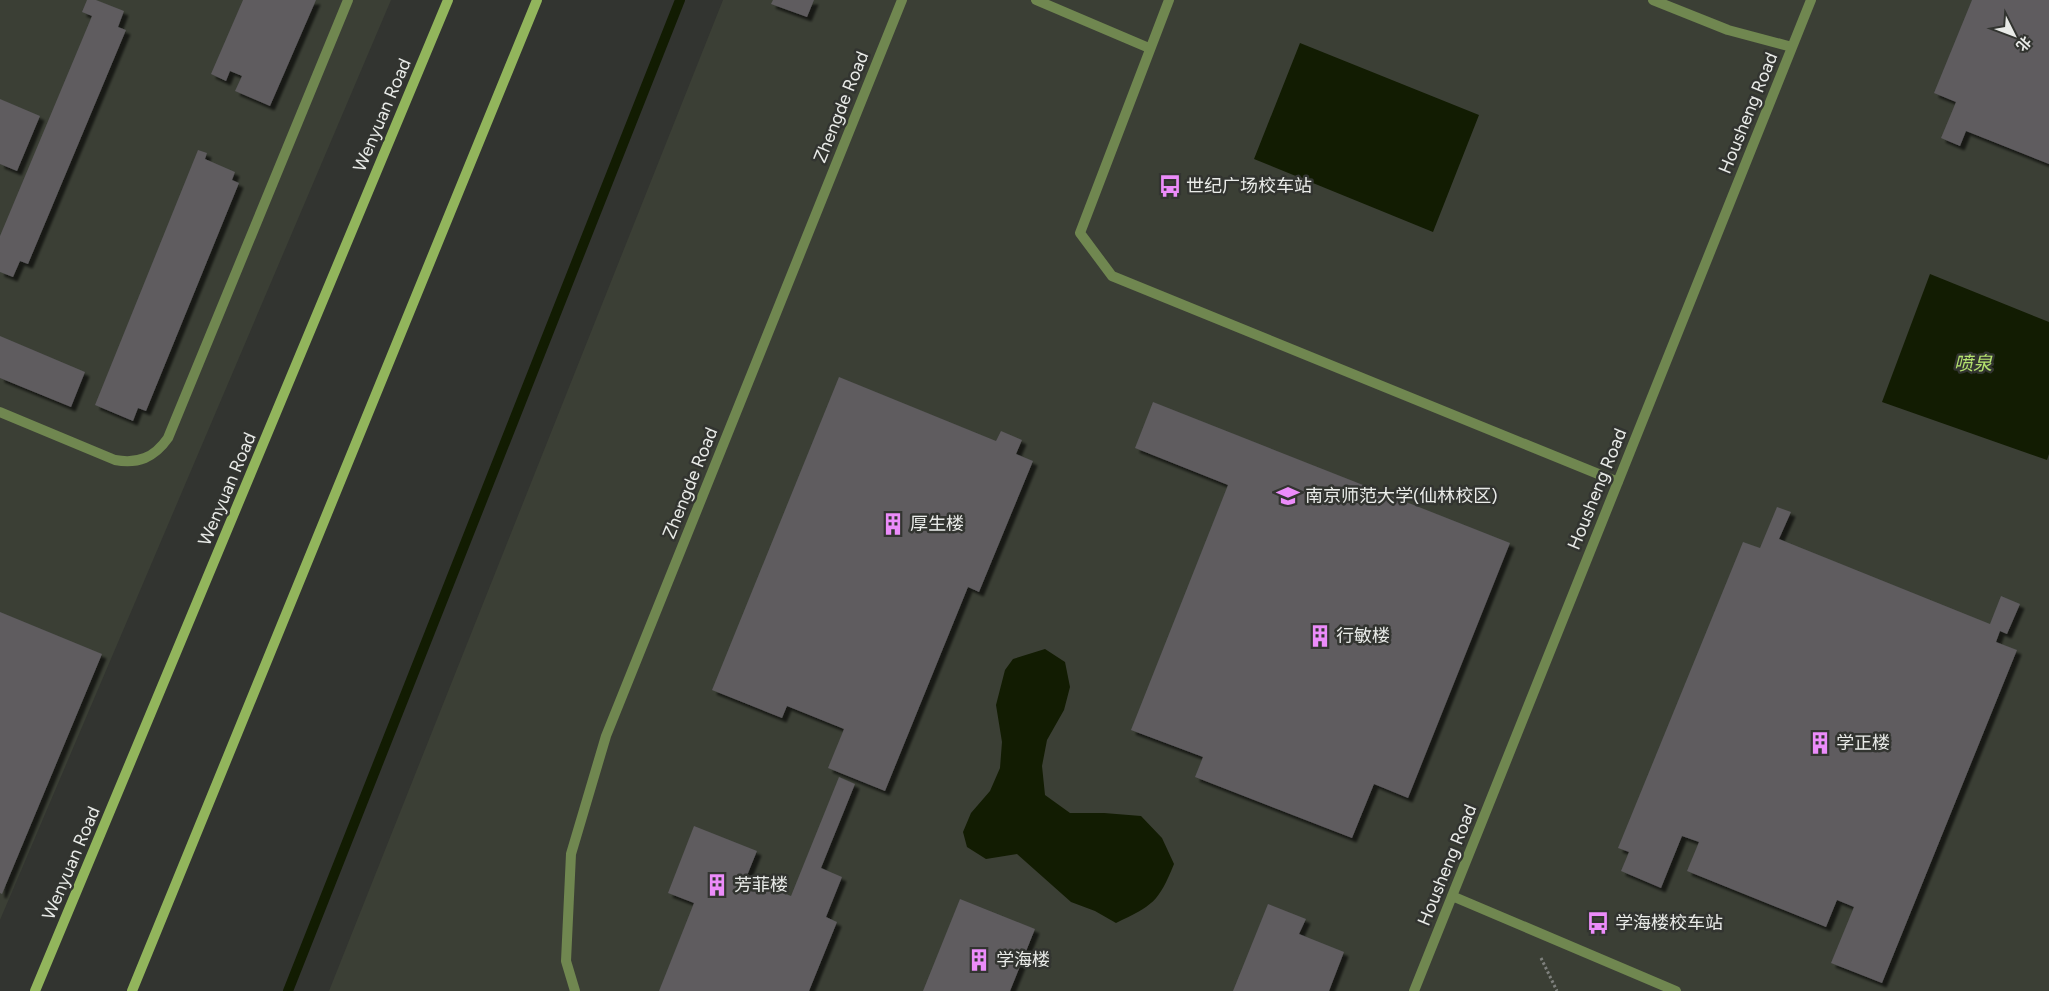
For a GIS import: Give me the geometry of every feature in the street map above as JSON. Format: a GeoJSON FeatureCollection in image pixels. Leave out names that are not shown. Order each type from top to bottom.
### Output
{"type":"FeatureCollection","features":[{"type":"Feature","properties":{"kind":"main road","name":"Wenyuan Road"},"geometry":{"type":"LineString","coordinates":[[35,991],[448,0]]}},
{"type":"Feature","properties":{"kind":"main road"},"geometry":{"type":"LineString","coordinates":[[132,991],[537,0]]}},
{"type":"Feature","properties":{"kind":"street"},"geometry":{"type":"LineString","coordinates":[[0,412],[115,460],[128,462],[141,460],[152,456],[161,448],[168,438],[348,0]]}},
{"type":"Feature","properties":{"kind":"street","name":"Zhengde Road"},"geometry":{"type":"LineString","coordinates":[[575,991],[566,961],[571,854],[606,736],[902,0]]}},
{"type":"Feature","properties":{"kind":"street"},"geometry":{"type":"LineString","coordinates":[[1036,0],[1149,48]]}},
{"type":"Feature","properties":{"kind":"street"},"geometry":{"type":"LineString","coordinates":[[1169,0],[1149,48],[1080,233],[1112,276],[1618,482]]}},
{"type":"Feature","properties":{"kind":"street"},"geometry":{"type":"LineString","coordinates":[[1653,0],[1728,30],[1792,48]]}},
{"type":"Feature","properties":{"kind":"street","name":"Housheng Road"},"geometry":{"type":"LineString","coordinates":[[1414,991],[1811,0]]}},
{"type":"Feature","properties":{"kind":"street"},"geometry":{"type":"LineString","coordinates":[[1452,896],[1676,991]]}},
{"type":"Feature","properties":{"kind":"shaded area"},"geometry":{"type":"Polygon","coordinates":[[[0,0],[391,0],[0,920],[0,0]]]}},
{"type":"Feature","properties":{"kind":"shaded area","name":"南京师范大学(仙林校区)"},"geometry":{"type":"Polygon","coordinates":[[[723,0],[2049,0],[2049,991],[329,991],[723,0]]]}},
{"type":"Feature","properties":{"kind":"water"},"geometry":{"type":"Polygon","coordinates":[[[1300,43],[1479,115],[1433,232],[1254,159],[1300,43]]]}},
{"type":"Feature","properties":{"kind":"water","name":"喷泉"},"geometry":{"type":"Polygon","coordinates":[[[1930,274],[2049,322],[2049,454],[2047,460],[1882,402],[1930,274]]]}},
{"type":"Feature","properties":{"kind":"water"},"geometry":{"type":"Polygon","coordinates":[[[1045,649],[1065,662],[1070,687],[1064,710],[1047,740],[1042,766],[1045,795],[1070,813],[1141,816],[1162,838],[1174,864],[1163,887],[1153,901],[1138,912],[1116,923],[1095,911],[1071,902],[1017,854],[986,859],[967,847],[963,832],[971,813],[990,791],[1000,768],[1002,742],[996,705],[1005,670],[1013,659],[1045,649]]]}},
{"type":"Feature","properties":{"kind":"building"},"geometry":{"type":"Polygon","coordinates":[[[87,0],[96,0],[124,11],[118,27],[126,30],[28,264],[20,261],[13,277],[0,272],[0,236],[92,16],[82,12],[87,0]]]}},
{"type":"Feature","properties":{"kind":"building"},"geometry":{"type":"Polygon","coordinates":[[[243,0],[316,0],[270,106],[235,91],[242,76],[230,71],[226,81],[211,74],[243,0]]]}},
{"type":"Feature","properties":{"kind":"building"},"geometry":{"type":"Polygon","coordinates":[[[773,0],[814,0],[807,17],[771,4],[773,0]]]}},
{"type":"Feature","properties":{"kind":"building"},"geometry":{"type":"Polygon","coordinates":[[[1972,0],[2049,0],[2049,164],[1966,131],[1960,146],[1941,138],[1956,102],[1934,93],[1972,0]]]}},
{"type":"Feature","properties":{"kind":"building"},"geometry":{"type":"Polygon","coordinates":[[[0,99],[40,116],[17,171],[0,164],[0,99]]]}},
{"type":"Feature","properties":{"kind":"building"},"geometry":{"type":"Polygon","coordinates":[[[198,150],[207,153],[205,159],[235,172],[232,180],[239,183],[146,411],[138,408],[133,421],[95,405],[198,150]]]}},
{"type":"Feature","properties":{"kind":"building"},"geometry":{"type":"Polygon","coordinates":[[[0,336],[85,372],[71,407],[0,378],[0,336]]]}},
{"type":"Feature","properties":{"kind":"building","name":"厚生楼"},"geometry":{"type":"Polygon","coordinates":[[[839,377],[996,441],[1001,431],[1022,440],[1016,454],[1033,461],[979,592],[968,587],[885,791],[828,768],[844,729],[787,706],[782,718],[712,690],[839,377]]]}},
{"type":"Feature","properties":{"kind":"building","name":"行敏楼"},"geometry":{"type":"Polygon","coordinates":[[[1153,402],[1510,543],[1408,798],[1374,784],[1352,838],[1195,777],[1203,757],[1131,730],[1228,485],[1135,448],[1153,402]]]}},
{"type":"Feature","properties":{"kind":"building","name":"学正楼"},"geometry":{"type":"Polygon","coordinates":[[[1777,507],[1791,512],[1779,539],[1990,624],[2001,596],[2020,604],[2007,634],[2000,631],[1996,642],[2017,650],[1882,983],[1831,963],[1854,907],[1837,900],[1826,927],[1687,871],[1699,842],[1682,836],[1661,888],[1621,871],[1629,852],[1618,848],[1743,542],[1760,548],[1777,507]]]}},
{"type":"Feature","properties":{"kind":"building"},"geometry":{"type":"Polygon","coordinates":[[[0,612],[102,654],[2,894],[0,893],[0,612]]]}},
{"type":"Feature","properties":{"kind":"building","name":"芳菲楼"},"geometry":{"type":"Polygon","coordinates":[[[839,777],[855,784],[821,868],[842,877],[826,917],[837,922],[809,991],[659,991],[694,903],[668,893],[694,826],[757,851],[746,878],[791,896],[839,777]]]}},
{"type":"Feature","properties":{"kind":"building","name":"学海楼"},"geometry":{"type":"Polygon","coordinates":[[[960,899],[1035,929],[1010,991],[923,991],[960,899]]]}},
{"type":"Feature","properties":{"kind":"building"},"geometry":{"type":"Polygon","coordinates":[[[1268,904],[1306,919],[1299,934],[1344,952],[1329,991],[1233,991],[1268,904]]]}},
{"type":"Feature","properties":{"kind":"waterway"},"geometry":{"type":"LineString","coordinates":[[288,991],[680,0]]}},
{"type":"Feature","properties":{"kind":"place","name":"世纪广场校车站"},"geometry":{"type":"Point","coordinates":[1170,186]}},
{"type":"Feature","properties":{"kind":"place","name":"南京师范大学(仙林校区)"},"geometry":{"type":"Point","coordinates":[1288,496]}},
{"type":"Feature","properties":{"kind":"place","name":"厚生楼"},"geometry":{"type":"Point","coordinates":[893,524]}},
{"type":"Feature","properties":{"kind":"place","name":"行敏楼"},"geometry":{"type":"Point","coordinates":[1320,636]}},
{"type":"Feature","properties":{"kind":"place","name":"学正楼"},"geometry":{"type":"Point","coordinates":[1820,743]}},
{"type":"Feature","properties":{"kind":"place","name":"芳菲楼"},"geometry":{"type":"Point","coordinates":[717,885]}},
{"type":"Feature","properties":{"kind":"place","name":"学海楼校车站"},"geometry":{"type":"Point","coordinates":[1598,923]}},
{"type":"Feature","properties":{"kind":"place","name":"学海楼"},"geometry":{"type":"Point","coordinates":[979,960]}}]}
